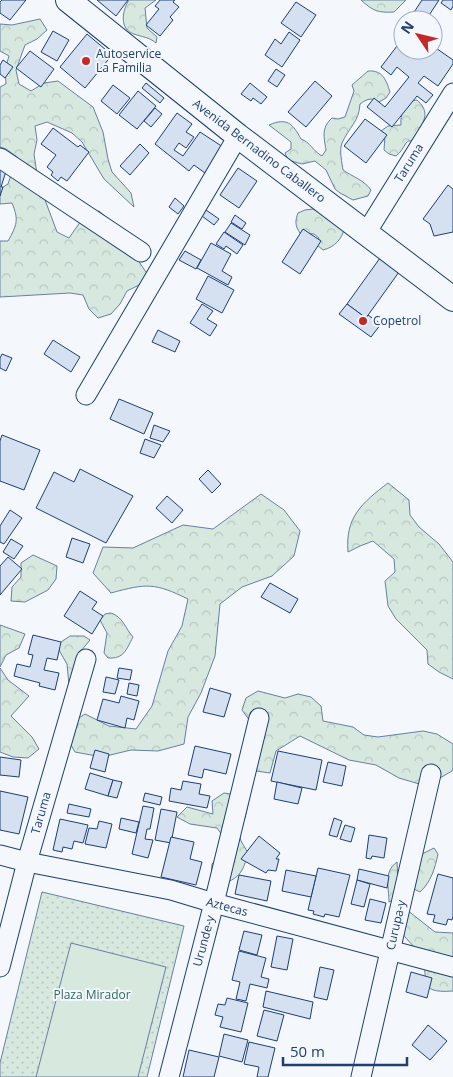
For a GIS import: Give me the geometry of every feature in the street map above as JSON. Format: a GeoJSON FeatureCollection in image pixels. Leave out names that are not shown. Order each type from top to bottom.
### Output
{"type":"FeatureCollection","features":[{"type":"Feature","properties":{"kind":"main road","name":"Avenida Bernadino Caballero"},"geometry":{"type":"LineString","coordinates":[[68,0],[238,136],[453,299]]}},
{"type":"Feature","properties":{"kind":"street","name":"Taruma"},"geometry":{"type":"LineString","coordinates":[[366,233],[453,93]]}},
{"type":"Feature","properties":{"kind":"street"},"geometry":{"type":"LineString","coordinates":[[86,395],[238,136]]}},
{"type":"Feature","properties":{"kind":"street"},"geometry":{"type":"LineString","coordinates":[[0,158],[141,252]]}},
{"type":"Feature","properties":{"kind":"street","name":"Taruma"},"geometry":{"type":"LineString","coordinates":[[0,967],[27,862],[86,659]]}},
{"type":"Feature","properties":{"kind":"street","name":"Urunde-y"},"geometry":{"type":"LineString","coordinates":[[169,1077],[259,718]]}},
{"type":"Feature","properties":{"kind":"street","name":"Curupa-y"},"geometry":{"type":"LineString","coordinates":[[362,1077],[431,774]]}},
{"type":"Feature","properties":{"kind":"street","name":"Aztecas"},"geometry":{"type":"LineString","coordinates":[[0,855],[171,890],[453,967]]}},
{"type":"Feature","properties":{"kind":"green space"},"geometry":{"type":"Polygon","coordinates":[[[129,0],[156,0],[145,8],[147,28],[157,37],[156,43],[148,38],[129,32],[126,28],[123,19],[129,0]]]}},
{"type":"Feature","properties":{"kind":"green space"},"geometry":{"type":"Polygon","coordinates":[[[361,0],[406,0],[393,12],[380,12],[369,7],[361,0]]]}},
{"type":"Feature","properties":{"kind":"green space"},"geometry":{"type":"Polygon","coordinates":[[[40,19],[47,30],[37,39],[25,45],[16,70],[19,84],[31,91],[44,83],[58,81],[93,107],[103,132],[112,172],[131,193],[134,207],[104,179],[82,142],[72,133],[47,122],[35,126],[37,140],[34,154],[38,181],[57,232],[69,238],[85,215],[99,211],[131,239],[133,253],[148,275],[139,285],[127,291],[120,304],[111,314],[98,318],[89,309],[83,295],[70,293],[0,297],[0,241],[8,241],[15,226],[16,214],[12,203],[0,204],[0,189],[8,184],[17,157],[0,147],[0,87],[6,84],[5,69],[9,56],[0,51],[0,24],[12,25],[40,19]]]}},
{"type":"Feature","properties":{"kind":"green space"},"geometry":{"type":"Polygon","coordinates":[[[368,71],[380,74],[390,92],[386,98],[379,102],[369,99],[360,104],[356,120],[342,143],[343,170],[362,181],[371,190],[368,196],[353,200],[335,189],[326,170],[315,161],[302,164],[288,160],[285,153],[291,149],[291,142],[269,125],[280,122],[289,123],[301,139],[322,156],[326,150],[324,133],[326,125],[332,118],[345,117],[354,91],[352,85],[368,71]]]}},
{"type":"Feature","properties":{"kind":"green space"},"geometry":{"type":"Polygon","coordinates":[[[417,100],[423,107],[425,114],[420,129],[415,137],[406,143],[396,156],[389,154],[384,150],[385,136],[381,131],[388,126],[401,125],[404,109],[411,101],[417,100]]]}},
{"type":"Feature","properties":{"kind":"green space"},"geometry":{"type":"Polygon","coordinates":[[[313,209],[345,227],[337,242],[323,250],[317,245],[319,238],[314,234],[300,233],[296,226],[298,213],[313,209]]]}},
{"type":"Feature","properties":{"kind":"green space"},"geometry":{"type":"Polygon","coordinates":[[[388,483],[409,500],[410,515],[419,527],[439,544],[453,562],[453,679],[428,664],[427,650],[396,619],[388,606],[385,581],[395,572],[394,559],[373,541],[348,552],[349,529],[352,520],[363,504],[388,483]]]}},
{"type":"Feature","properties":{"kind":"green space"},"geometry":{"type":"Polygon","coordinates":[[[261,494],[284,510],[300,531],[294,556],[272,576],[242,587],[220,604],[215,656],[201,693],[188,717],[184,744],[158,751],[131,750],[102,757],[75,752],[62,729],[85,714],[109,726],[136,729],[152,706],[168,651],[182,626],[188,599],[159,587],[151,586],[134,587],[111,593],[93,573],[103,547],[133,548],[183,525],[213,529],[261,494]]]}},
{"type":"Feature","properties":{"kind":"green space"},"geometry":{"type":"Polygon","coordinates":[[[33,555],[57,566],[56,579],[48,590],[25,602],[11,601],[12,587],[21,577],[21,563],[33,555]]]}},
{"type":"Feature","properties":{"kind":"green space"},"geometry":{"type":"Polygon","coordinates":[[[111,613],[121,620],[133,637],[124,653],[118,657],[108,658],[104,653],[107,633],[100,620],[105,614],[111,613]]]}},
{"type":"Feature","properties":{"kind":"green space"},"geometry":{"type":"Polygon","coordinates":[[[0,625],[25,634],[19,648],[6,655],[0,667],[0,625]]]}},
{"type":"Feature","properties":{"kind":"green space"},"geometry":{"type":"Polygon","coordinates":[[[70,636],[84,636],[90,640],[80,652],[69,685],[67,664],[58,644],[70,636]]]}},
{"type":"Feature","properties":{"kind":"green space"},"geometry":{"type":"Polygon","coordinates":[[[0,668],[8,680],[29,696],[11,716],[32,737],[39,749],[28,758],[13,757],[0,752],[0,668]]]}},
{"type":"Feature","properties":{"kind":"green space"},"geometry":{"type":"Polygon","coordinates":[[[258,691],[285,698],[298,694],[311,697],[321,706],[323,721],[353,727],[364,735],[378,737],[423,731],[437,734],[453,744],[452,771],[426,786],[399,778],[376,765],[349,760],[300,736],[276,751],[270,773],[256,771],[252,758],[258,732],[242,710],[246,698],[258,691]]]}},
{"type":"Feature","properties":{"kind":"green space"},"geometry":{"type":"Polygon","coordinates":[[[224,793],[237,795],[248,804],[245,818],[238,830],[241,841],[248,853],[245,864],[238,876],[223,884],[211,878],[212,864],[222,853],[225,839],[217,828],[190,824],[177,817],[187,807],[213,814],[212,801],[224,793]]]}},
{"type":"Feature","properties":{"kind":"green space"},"geometry":{"type":"Polygon","coordinates":[[[434,848],[438,854],[434,870],[427,884],[420,892],[414,889],[420,855],[434,848]]]}},
{"type":"Feature","properties":{"kind":"green space"},"geometry":{"type":"Polygon","coordinates":[[[397,862],[398,881],[396,899],[389,902],[388,875],[397,862]]]}},
{"type":"Feature","properties":{"kind":"green space","name":"Plaza Mirador"},"geometry":{"type":"Polygon","coordinates":[[[42,892],[184,926],[147,1077],[0,1077],[0,1063],[42,892]]]}},
{"type":"Feature","properties":{"kind":"green space"},"geometry":{"type":"Polygon","coordinates":[[[407,910],[435,932],[453,933],[453,991],[433,990],[426,983],[420,955],[400,930],[407,910]]]}},
{"type":"Feature","properties":{"kind":"green space"},"geometry":{"type":"Polygon","coordinates":[[[71,943],[166,967],[138,1077],[36,1077],[71,943]]]}},
{"type":"Feature","properties":{"kind":"building"},"geometry":{"type":"Polygon","coordinates":[[[2,0],[26,0],[10,20],[0,13],[0,2],[2,0]]]}},
{"type":"Feature","properties":{"kind":"building"},"geometry":{"type":"Polygon","coordinates":[[[97,0],[128,0],[116,16],[97,0]]]}},
{"type":"Feature","properties":{"kind":"building"},"geometry":{"type":"Polygon","coordinates":[[[160,0],[175,0],[173,2],[179,7],[170,17],[173,20],[160,36],[146,25],[159,9],[155,6],[160,0]]]}},
{"type":"Feature","properties":{"kind":"building"},"geometry":{"type":"Polygon","coordinates":[[[422,0],[439,0],[432,10],[416,10],[422,0]]]}},
{"type":"Feature","properties":{"kind":"building"},"geometry":{"type":"Polygon","coordinates":[[[443,0],[453,0],[451,10],[441,3],[443,0]]]}},
{"type":"Feature","properties":{"kind":"building"},"geometry":{"type":"Polygon","coordinates":[[[296,2],[316,15],[301,37],[281,23],[296,2]]]}},
{"type":"Feature","properties":{"kind":"building"},"geometry":{"type":"Polygon","coordinates":[[[53,31],[69,40],[57,61],[41,52],[53,31]]]}},
{"type":"Feature","properties":{"kind":"building"},"geometry":{"type":"Polygon","coordinates":[[[289,32],[300,40],[282,67],[265,55],[275,39],[281,44],[289,32]]]}},
{"type":"Feature","properties":{"kind":"building","name":"Autoservice La Familia"},"geometry":{"type":"Polygon","coordinates":[[[87,34],[112,55],[85,88],[60,67],[87,34]]]}},
{"type":"Feature","properties":{"kind":"building"},"geometry":{"type":"Polygon","coordinates":[[[30,51],[54,69],[41,87],[16,68],[30,51]]]}},
{"type":"Feature","properties":{"kind":"building"},"geometry":{"type":"Polygon","coordinates":[[[393,51],[393,60],[443,60],[443,53],[453,60],[453,64],[438,86],[424,76],[418,83],[433,95],[426,103],[417,96],[392,127],[367,107],[374,98],[385,107],[409,77],[397,67],[391,75],[381,67],[393,51]]]}},
{"type":"Feature","properties":{"kind":"building"},"geometry":{"type":"Polygon","coordinates":[[[3,60],[13,67],[5,78],[0,74],[0,65],[3,60]]]}},
{"type":"Feature","properties":{"kind":"building"},"geometry":{"type":"Polygon","coordinates":[[[276,69],[285,75],[277,87],[268,81],[276,69]]]}},
{"type":"Feature","properties":{"kind":"building"},"geometry":{"type":"Polygon","coordinates":[[[315,81],[332,96],[306,127],[288,112],[315,81]]]}},
{"type":"Feature","properties":{"kind":"building"},"geometry":{"type":"Polygon","coordinates":[[[146,83],[164,98],[160,103],[142,88],[146,83]]]}},
{"type":"Feature","properties":{"kind":"building"},"geometry":{"type":"Polygon","coordinates":[[[250,83],[267,97],[261,104],[253,98],[251,101],[241,94],[250,83]]]}},
{"type":"Feature","properties":{"kind":"building"},"geometry":{"type":"Polygon","coordinates":[[[113,85],[130,98],[117,114],[101,101],[113,85]]]}},
{"type":"Feature","properties":{"kind":"building"},"geometry":{"type":"Polygon","coordinates":[[[138,91],[156,106],[137,129],[119,115],[138,91]]]}},
{"type":"Feature","properties":{"kind":"building"},"geometry":{"type":"Polygon","coordinates":[[[155,108],[162,114],[151,127],[144,121],[155,108]]]}},
{"type":"Feature","properties":{"kind":"building"},"geometry":{"type":"Polygon","coordinates":[[[177,113],[192,124],[186,132],[194,137],[186,148],[179,143],[174,150],[183,156],[200,132],[223,147],[205,173],[194,165],[189,171],[155,144],[177,113]]]}},
{"type":"Feature","properties":{"kind":"building"},"geometry":{"type":"Polygon","coordinates":[[[365,119],[387,135],[366,163],[344,146],[365,119]]]}},
{"type":"Feature","properties":{"kind":"building"},"geometry":{"type":"Polygon","coordinates":[[[53,128],[78,147],[80,145],[89,152],[67,181],[61,177],[58,181],[51,175],[53,172],[47,167],[56,155],[41,144],[53,128]]]}},
{"type":"Feature","properties":{"kind":"building"},"geometry":{"type":"Polygon","coordinates":[[[140,144],[149,153],[130,175],[120,166],[140,144]]]}},
{"type":"Feature","properties":{"kind":"building"},"geometry":{"type":"Polygon","coordinates":[[[0,163],[8,165],[0,196],[0,163]]]}},
{"type":"Feature","properties":{"kind":"building"},"geometry":{"type":"Polygon","coordinates":[[[238,168],[257,181],[239,208],[220,195],[238,168]]]}},
{"type":"Feature","properties":{"kind":"building"},"geometry":{"type":"Polygon","coordinates":[[[448,185],[453,189],[453,232],[434,236],[430,224],[423,219],[448,185]]]}},
{"type":"Feature","properties":{"kind":"building"},"geometry":{"type":"Polygon","coordinates":[[[175,198],[184,206],[178,214],[169,207],[175,198]]]}},
{"type":"Feature","properties":{"kind":"building"},"geometry":{"type":"Polygon","coordinates":[[[206,210],[219,219],[214,225],[202,216],[206,210]]]}},
{"type":"Feature","properties":{"kind":"building"},"geometry":{"type":"Polygon","coordinates":[[[235,215],[246,223],[242,229],[231,222],[235,215]]]}},
{"type":"Feature","properties":{"kind":"building"},"geometry":{"type":"Polygon","coordinates":[[[231,223],[250,235],[245,245],[225,232],[231,223]]]}},
{"type":"Feature","properties":{"kind":"building"},"geometry":{"type":"Polygon","coordinates":[[[303,229],[321,241],[300,274],[282,262],[303,229]]]}},
{"type":"Feature","properties":{"kind":"building"},"geometry":{"type":"Polygon","coordinates":[[[224,232],[243,245],[237,254],[226,246],[224,249],[216,244],[224,232]]]}},
{"type":"Feature","properties":{"kind":"building"},"geometry":{"type":"Polygon","coordinates":[[[211,243],[231,254],[222,271],[232,277],[228,285],[197,268],[211,243]]]}},
{"type":"Feature","properties":{"kind":"building"},"geometry":{"type":"Polygon","coordinates":[[[185,251],[201,260],[196,269],[179,260],[185,251]]]}},
{"type":"Feature","properties":{"kind":"building","name":"Copetrol"},"geometry":{"type":"Polygon","coordinates":[[[380,258],[399,272],[366,318],[347,304],[380,258]]]}},
{"type":"Feature","properties":{"kind":"building"},"geometry":{"type":"Polygon","coordinates":[[[208,276],[234,290],[222,313],[196,299],[208,276]]]}},
{"type":"Feature","properties":{"kind":"building"},"geometry":{"type":"Polygon","coordinates":[[[202,304],[213,311],[207,319],[217,325],[210,336],[190,323],[202,304]]]}},
{"type":"Feature","properties":{"kind":"building","name":"Copetrol"},"geometry":{"type":"Polygon","coordinates":[[[347,304],[366,318],[368,315],[381,324],[371,337],[339,314],[347,304]]]}},
{"type":"Feature","properties":{"kind":"building"},"geometry":{"type":"Polygon","coordinates":[[[158,330],[180,341],[175,352],[152,342],[158,330]]]}},
{"type":"Feature","properties":{"kind":"building"},"geometry":{"type":"Polygon","coordinates":[[[53,340],[80,357],[71,372],[44,354],[53,340]]]}},
{"type":"Feature","properties":{"kind":"building"},"geometry":{"type":"Polygon","coordinates":[[[2,354],[12,358],[6,371],[0,368],[2,354]]]}},
{"type":"Feature","properties":{"kind":"building"},"geometry":{"type":"Polygon","coordinates":[[[119,399],[153,413],[144,434],[110,419],[119,399]]]}},
{"type":"Feature","properties":{"kind":"building"},"geometry":{"type":"Polygon","coordinates":[[[154,425],[170,431],[163,442],[150,438],[154,425]]]}},
{"type":"Feature","properties":{"kind":"building"},"geometry":{"type":"Polygon","coordinates":[[[2,435],[40,450],[24,490],[0,481],[0,441],[2,435]]]}},
{"type":"Feature","properties":{"kind":"building"},"geometry":{"type":"Polygon","coordinates":[[[145,439],[161,445],[154,458],[140,453],[145,439]]]}},
{"type":"Feature","properties":{"kind":"building"},"geometry":{"type":"Polygon","coordinates":[[[80,469],[133,496],[106,543],[36,508],[54,472],[74,482],[80,469]]]}},
{"type":"Feature","properties":{"kind":"building"},"geometry":{"type":"Polygon","coordinates":[[[208,470],[221,484],[212,493],[199,479],[208,470]]]}},
{"type":"Feature","properties":{"kind":"building"},"geometry":{"type":"Polygon","coordinates":[[[167,496],[183,510],[172,523],[156,508],[167,496]]]}},
{"type":"Feature","properties":{"kind":"building"},"geometry":{"type":"Polygon","coordinates":[[[10,510],[22,518],[4,544],[0,542],[0,526],[10,510]]]}},
{"type":"Feature","properties":{"kind":"building"},"geometry":{"type":"Polygon","coordinates":[[[72,538],[90,544],[83,563],[66,557],[72,538]]]}},
{"type":"Feature","properties":{"kind":"building"},"geometry":{"type":"Polygon","coordinates":[[[11,539],[23,546],[14,559],[3,552],[11,539]]]}},
{"type":"Feature","properties":{"kind":"building"},"geometry":{"type":"Polygon","coordinates":[[[8,557],[22,569],[0,595],[0,566],[8,557]]]}},
{"type":"Feature","properties":{"kind":"building"},"geometry":{"type":"Polygon","coordinates":[[[270,583],[298,599],[290,613],[261,597],[270,583]]]}},
{"type":"Feature","properties":{"kind":"building"},"geometry":{"type":"Polygon","coordinates":[[[80,591],[97,602],[92,609],[103,616],[92,634],[64,616],[80,591]]]}},
{"type":"Feature","properties":{"kind":"building"},"geometry":{"type":"Polygon","coordinates":[[[33,635],[61,642],[57,660],[47,658],[44,670],[59,673],[55,690],[39,686],[40,683],[14,676],[17,664],[30,667],[33,655],[28,654],[33,635]]]}},
{"type":"Feature","properties":{"kind":"building"},"geometry":{"type":"Polygon","coordinates":[[[119,668],[132,670],[130,680],[117,678],[119,668]]]}},
{"type":"Feature","properties":{"kind":"building"},"geometry":{"type":"Polygon","coordinates":[[[106,677],[119,680],[115,694],[103,692],[106,677]]]}},
{"type":"Feature","properties":{"kind":"building"},"geometry":{"type":"Polygon","coordinates":[[[129,683],[139,685],[137,696],[127,694],[129,683]]]}},
{"type":"Feature","properties":{"kind":"building"},"geometry":{"type":"Polygon","coordinates":[[[210,688],[231,694],[224,717],[203,712],[210,688]]]}},
{"type":"Feature","properties":{"kind":"building"},"geometry":{"type":"Polygon","coordinates":[[[121,696],[139,701],[134,720],[127,718],[125,728],[97,720],[103,699],[119,703],[121,696]]]}},
{"type":"Feature","properties":{"kind":"building"},"geometry":{"type":"Polygon","coordinates":[[[195,746],[231,754],[226,774],[204,769],[202,778],[188,775],[195,746]]]}},
{"type":"Feature","properties":{"kind":"building"},"geometry":{"type":"Polygon","coordinates":[[[95,750],[109,754],[105,772],[90,768],[95,750]]]}},
{"type":"Feature","properties":{"kind":"building"},"geometry":{"type":"Polygon","coordinates":[[[278,751],[322,760],[316,790],[271,781],[278,751]]]}},
{"type":"Feature","properties":{"kind":"building"},"geometry":{"type":"Polygon","coordinates":[[[0,757],[21,760],[19,777],[0,775],[0,757]]]}},
{"type":"Feature","properties":{"kind":"building"},"geometry":{"type":"Polygon","coordinates":[[[328,762],[346,766],[342,786],[323,782],[328,762]]]}},
{"type":"Feature","properties":{"kind":"building"},"geometry":{"type":"Polygon","coordinates":[[[90,773],[113,780],[108,796],[85,789],[90,773]]]}},
{"type":"Feature","properties":{"kind":"building"},"geometry":{"type":"Polygon","coordinates":[[[113,780],[122,782],[117,798],[108,796],[113,780]]]}},
{"type":"Feature","properties":{"kind":"building"},"geometry":{"type":"Polygon","coordinates":[[[183,781],[201,784],[199,794],[210,796],[207,808],[169,801],[171,788],[181,790],[183,781]]]}},
{"type":"Feature","properties":{"kind":"building"},"geometry":{"type":"Polygon","coordinates":[[[277,782],[302,788],[298,804],[274,799],[277,782]]]}},
{"type":"Feature","properties":{"kind":"building"},"geometry":{"type":"Polygon","coordinates":[[[0,791],[28,797],[19,834],[0,830],[0,791]]]}},
{"type":"Feature","properties":{"kind":"building"},"geometry":{"type":"Polygon","coordinates":[[[145,793],[162,797],[160,805],[143,801],[145,793]]]}},
{"type":"Feature","properties":{"kind":"building"},"geometry":{"type":"Polygon","coordinates":[[[69,804],[91,809],[89,817],[67,813],[69,804]]]}},
{"type":"Feature","properties":{"kind":"building"},"geometry":{"type":"Polygon","coordinates":[[[143,806],[154,808],[150,829],[147,829],[145,839],[153,840],[148,858],[132,854],[143,806]]]}},
{"type":"Feature","properties":{"kind":"building"},"geometry":{"type":"Polygon","coordinates":[[[161,809],[177,812],[171,843],[155,840],[161,809]]]}},
{"type":"Feature","properties":{"kind":"building"},"geometry":{"type":"Polygon","coordinates":[[[121,818],[139,822],[136,833],[119,829],[121,818]]]}},
{"type":"Feature","properties":{"kind":"building"},"geometry":{"type":"Polygon","coordinates":[[[334,818],[342,821],[337,837],[329,835],[334,818]]]}},
{"type":"Feature","properties":{"kind":"building"},"geometry":{"type":"Polygon","coordinates":[[[60,819],[88,825],[83,843],[74,841],[72,849],[63,847],[62,852],[53,850],[60,819]]]}},
{"type":"Feature","properties":{"kind":"building"},"geometry":{"type":"Polygon","coordinates":[[[99,821],[112,824],[106,848],[85,844],[89,828],[97,829],[99,821]]]}},
{"type":"Feature","properties":{"kind":"building"},"geometry":{"type":"Polygon","coordinates":[[[345,825],[355,828],[351,842],[340,839],[345,825]]]}},
{"type":"Feature","properties":{"kind":"building"},"geometry":{"type":"Polygon","coordinates":[[[369,835],[387,838],[384,858],[372,856],[371,859],[366,858],[369,835]]]}},
{"type":"Feature","properties":{"kind":"building"},"geometry":{"type":"Polygon","coordinates":[[[259,836],[280,853],[276,859],[279,859],[276,871],[268,870],[266,873],[241,859],[259,836]]]}},
{"type":"Feature","properties":{"kind":"building"},"geometry":{"type":"Polygon","coordinates":[[[171,837],[194,842],[190,859],[202,862],[196,885],[161,877],[171,837]]]}},
{"type":"Feature","properties":{"kind":"building"},"geometry":{"type":"Polygon","coordinates":[[[318,868],[350,875],[339,917],[325,914],[324,917],[313,914],[314,911],[308,910],[318,868]]]}},
{"type":"Feature","properties":{"kind":"building"},"geometry":{"type":"Polygon","coordinates":[[[359,869],[389,876],[387,888],[357,880],[359,869]]]}},
{"type":"Feature","properties":{"kind":"building"},"geometry":{"type":"Polygon","coordinates":[[[286,870],[316,876],[311,897],[282,891],[286,870]]]}},
{"type":"Feature","properties":{"kind":"building"},"geometry":{"type":"Polygon","coordinates":[[[438,874],[453,878],[453,916],[452,920],[448,919],[446,925],[433,922],[435,915],[427,914],[438,874]]]}},
{"type":"Feature","properties":{"kind":"building"},"geometry":{"type":"Polygon","coordinates":[[[239,875],[271,881],[267,901],[235,894],[239,875]]]}},
{"type":"Feature","properties":{"kind":"building"},"geometry":{"type":"Polygon","coordinates":[[[357,880],[370,884],[364,907],[351,904],[357,880]]]}},
{"type":"Feature","properties":{"kind":"building"},"geometry":{"type":"Polygon","coordinates":[[[370,899],[386,903],[381,923],[365,920],[370,899]]]}},
{"type":"Feature","properties":{"kind":"building"},"geometry":{"type":"Polygon","coordinates":[[[244,931],[262,935],[257,955],[239,950],[244,931]]]}},
{"type":"Feature","properties":{"kind":"building"},"geometry":{"type":"Polygon","coordinates":[[[277,936],[293,939],[287,970],[271,967],[277,936]]]}},
{"type":"Feature","properties":{"kind":"building"},"geometry":{"type":"Polygon","coordinates":[[[239,951],[266,958],[261,977],[269,979],[267,988],[250,984],[246,1001],[236,999],[240,982],[232,980],[239,951]]]}},
{"type":"Feature","properties":{"kind":"building"},"geometry":{"type":"Polygon","coordinates":[[[320,967],[334,970],[327,1000],[314,997],[320,967]]]}},
{"type":"Feature","properties":{"kind":"building"},"geometry":{"type":"Polygon","coordinates":[[[411,972],[432,978],[427,998],[406,992],[411,972]]]}},
{"type":"Feature","properties":{"kind":"building"},"geometry":{"type":"Polygon","coordinates":[[[266,991],[313,1002],[310,1019],[263,1007],[266,991]]]}},
{"type":"Feature","properties":{"kind":"building"},"geometry":{"type":"Polygon","coordinates":[[[227,998],[248,1003],[241,1032],[220,1027],[223,1017],[215,1015],[218,1004],[225,1005],[227,998]]]}},
{"type":"Feature","properties":{"kind":"building"},"geometry":{"type":"Polygon","coordinates":[[[264,1010],[284,1015],[277,1041],[257,1036],[264,1010]]]}},
{"type":"Feature","properties":{"kind":"building"},"geometry":{"type":"Polygon","coordinates":[[[428,1025],[447,1041],[430,1060],[412,1045],[428,1025]]]}},
{"type":"Feature","properties":{"kind":"building"},"geometry":{"type":"Polygon","coordinates":[[[224,1034],[248,1040],[242,1062],[219,1056],[224,1034]]]}},
{"type":"Feature","properties":{"kind":"building"},"geometry":{"type":"Polygon","coordinates":[[[249,1042],[275,1048],[268,1077],[257,1077],[259,1067],[244,1064],[249,1042]]]}},
{"type":"Feature","properties":{"kind":"building"},"geometry":{"type":"Polygon","coordinates":[[[189,1050],[219,1057],[214,1077],[183,1077],[189,1050]]]}},
{"type":"Feature","properties":{"kind":"place","name":"Autoservice La Familia"},"geometry":{"type":"Point","coordinates":[86,61]}},
{"type":"Feature","properties":{"kind":"place","name":"Copetrol"},"geometry":{"type":"Point","coordinates":[363,321]}}]}
